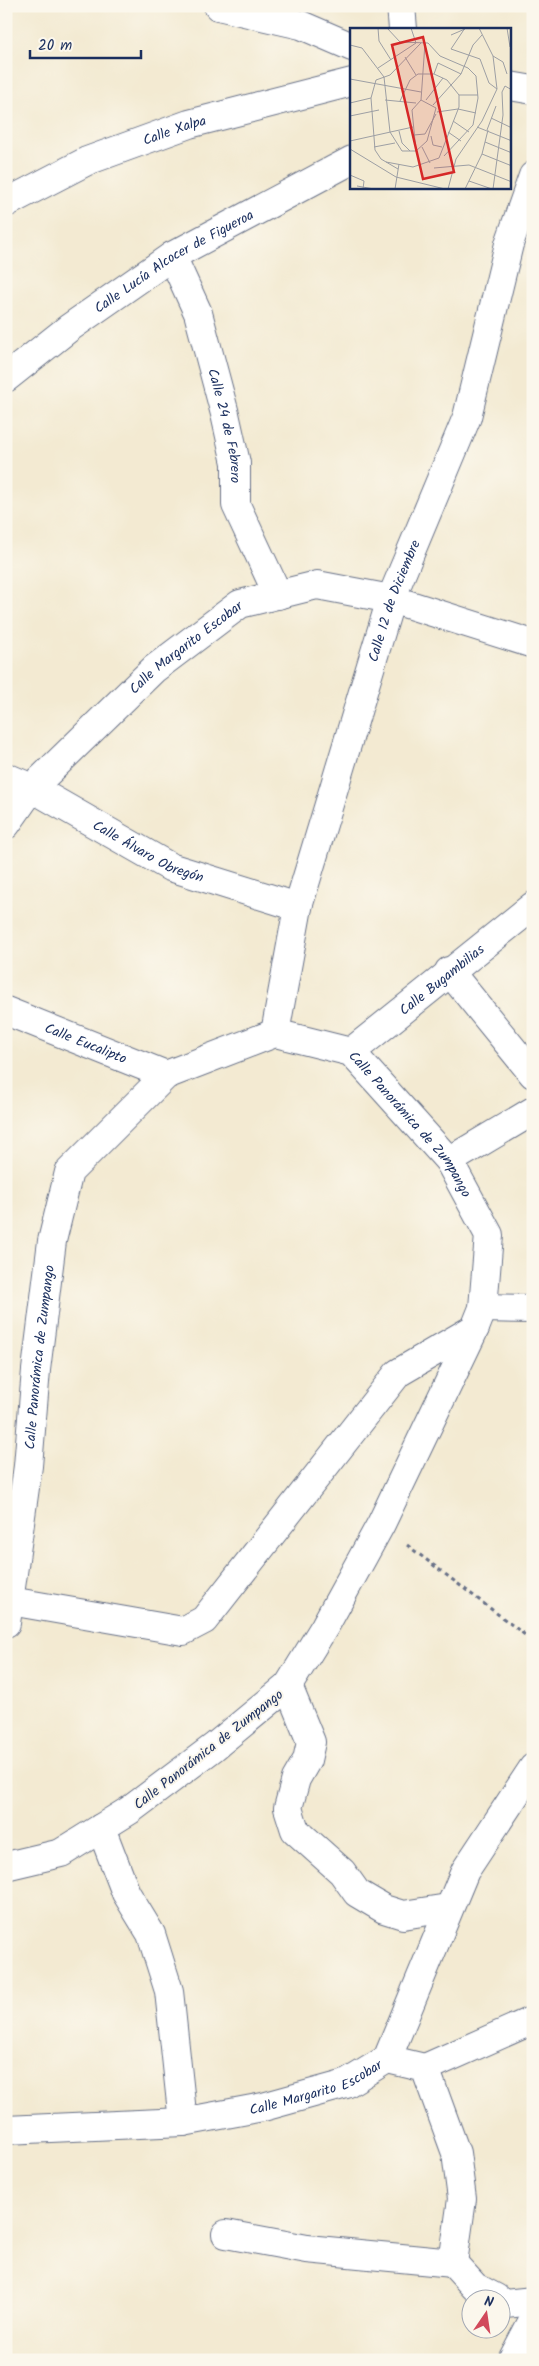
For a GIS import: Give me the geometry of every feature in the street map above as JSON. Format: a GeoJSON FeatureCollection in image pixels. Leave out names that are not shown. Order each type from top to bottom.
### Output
{"type":"FeatureCollection","features":[{"type":"Feature","properties":{"kind":"street"},"geometry":{"type":"LineString","coordinates":[[218,6],[300,25],[350,46]]}},
{"type":"Feature","properties":{"kind":"street"},"geometry":{"type":"LineString","coordinates":[[401,6],[403,28]]}},
{"type":"Feature","properties":{"kind":"street","name":"Calle Xalpa"},"geometry":{"type":"LineString","coordinates":[[6,203],[87,161],[188,124],[350,83]]}},
{"type":"Feature","properties":{"kind":"street"},"geometry":{"type":"LineString","coordinates":[[512,86],[533,90]]}},
{"type":"Feature","properties":{"kind":"street","name":"Calle Lucía Alcocer de Figueroa"},"geometry":{"type":"LineString","coordinates":[[6,378],[69,328],[172,256],[350,161]]}},
{"type":"Feature","properties":{"kind":"street","name":"Calle 12 de Diciembre"},"geometry":{"type":"LineString","coordinates":[[275,1033],[298,907],[391,599],[467,417],[509,244],[533,176]]}},
{"type":"Feature","properties":{"kind":"street","name":"Calle 24 de Febrero"},"geometry":{"type":"LineString","coordinates":[[172,256],[198,313],[225,414],[236,463],[236,505],[278,595]]}},
{"type":"Feature","properties":{"kind":"street","name":"Calle Margarito Escobar"},"geometry":{"type":"LineString","coordinates":[[6,825],[32,788],[154,669],[240,604],[317,585],[391,599],[533,644]]}},
{"type":"Feature","properties":{"kind":"street","name":"Calle Álvaro Obregón"},"geometry":{"type":"LineString","coordinates":[[6,777],[32,788],[170,867],[298,907]]}},
{"type":"Feature","properties":{"kind":"street","name":"Calle Bugambilias"},"geometry":{"type":"LineString","coordinates":[[351,1052],[449,971],[533,906]]}},
{"type":"Feature","properties":{"kind":"street"},"geometry":{"type":"LineString","coordinates":[[449,971],[533,1074]]}},
{"type":"Feature","properties":{"kind":"street","name":"Calle Eucalipto"},"geometry":{"type":"LineString","coordinates":[[6,1011],[166,1075]]}},
{"type":"Feature","properties":{"kind":"street","name":"Calle Panorámica de Zumpango"},"geometry":{"type":"LineString","coordinates":[[6,1866],[61,1853],[130,1810],[214,1747],[288,1686],[325,1626],[381,1524],[479,1318],[489,1235],[449,1161],[351,1052],[275,1033],[166,1075],[69,1172],[52,1241],[36,1370],[17,1466],[8,1612],[183,1631],[204,1620],[398,1373],[479,1318]]}},
{"type":"Feature","properties":{"kind":"street"},"geometry":{"type":"LineString","coordinates":[[449,1161],[533,1111]]}},
{"type":"Feature","properties":{"kind":"street"},"geometry":{"type":"LineString","coordinates":[[479,1318],[533,1309]]}},
{"type":"Feature","properties":{"kind":"street"},"geometry":{"type":"LineString","coordinates":[[288,1686],[311,1742],[307,1760],[296,1779],[288,1808],[295,1830],[342,1872],[357,1893],[384,1908],[403,1915],[448,1908]]}},
{"type":"Feature","properties":{"kind":"street","name":"Calle Margarito Escobar"},"geometry":{"type":"LineString","coordinates":[[6,2130],[182,2122],[263,2107],[346,2084],[387,2059],[448,1908],[465,1871],[533,1768]]}},
{"type":"Feature","properties":{"kind":"street"},"geometry":{"type":"LineString","coordinates":[[101,1828],[126,1893],[150,1934],[169,1991],[182,2122]]}},
{"type":"Feature","properties":{"kind":"street"},"geometry":{"type":"LineString","coordinates":[[387,2059],[425,2068],[533,2020]]}},
{"type":"Feature","properties":{"kind":"street"},"geometry":{"type":"LineString","coordinates":[[425,2068],[456,2153],[462,2199],[452,2263]]}},
{"type":"Feature","properties":{"kind":"street"},"geometry":{"type":"LineString","coordinates":[[226,2234],[307,2249],[452,2263],[477,2288]]}},
{"type":"Feature","properties":{"kind":"street"},"geometry":{"type":"LineString","coordinates":[[512,2303],[533,2301]]}},
{"type":"Feature","properties":{"kind":"street"},"geometry":{"type":"LineString","coordinates":[[512,2360],[533,2320]]}},
{"type":"Feature","properties":{"kind":"path"},"geometry":{"type":"LineString","coordinates":[[381,1524],[533,1642]]}}]}
